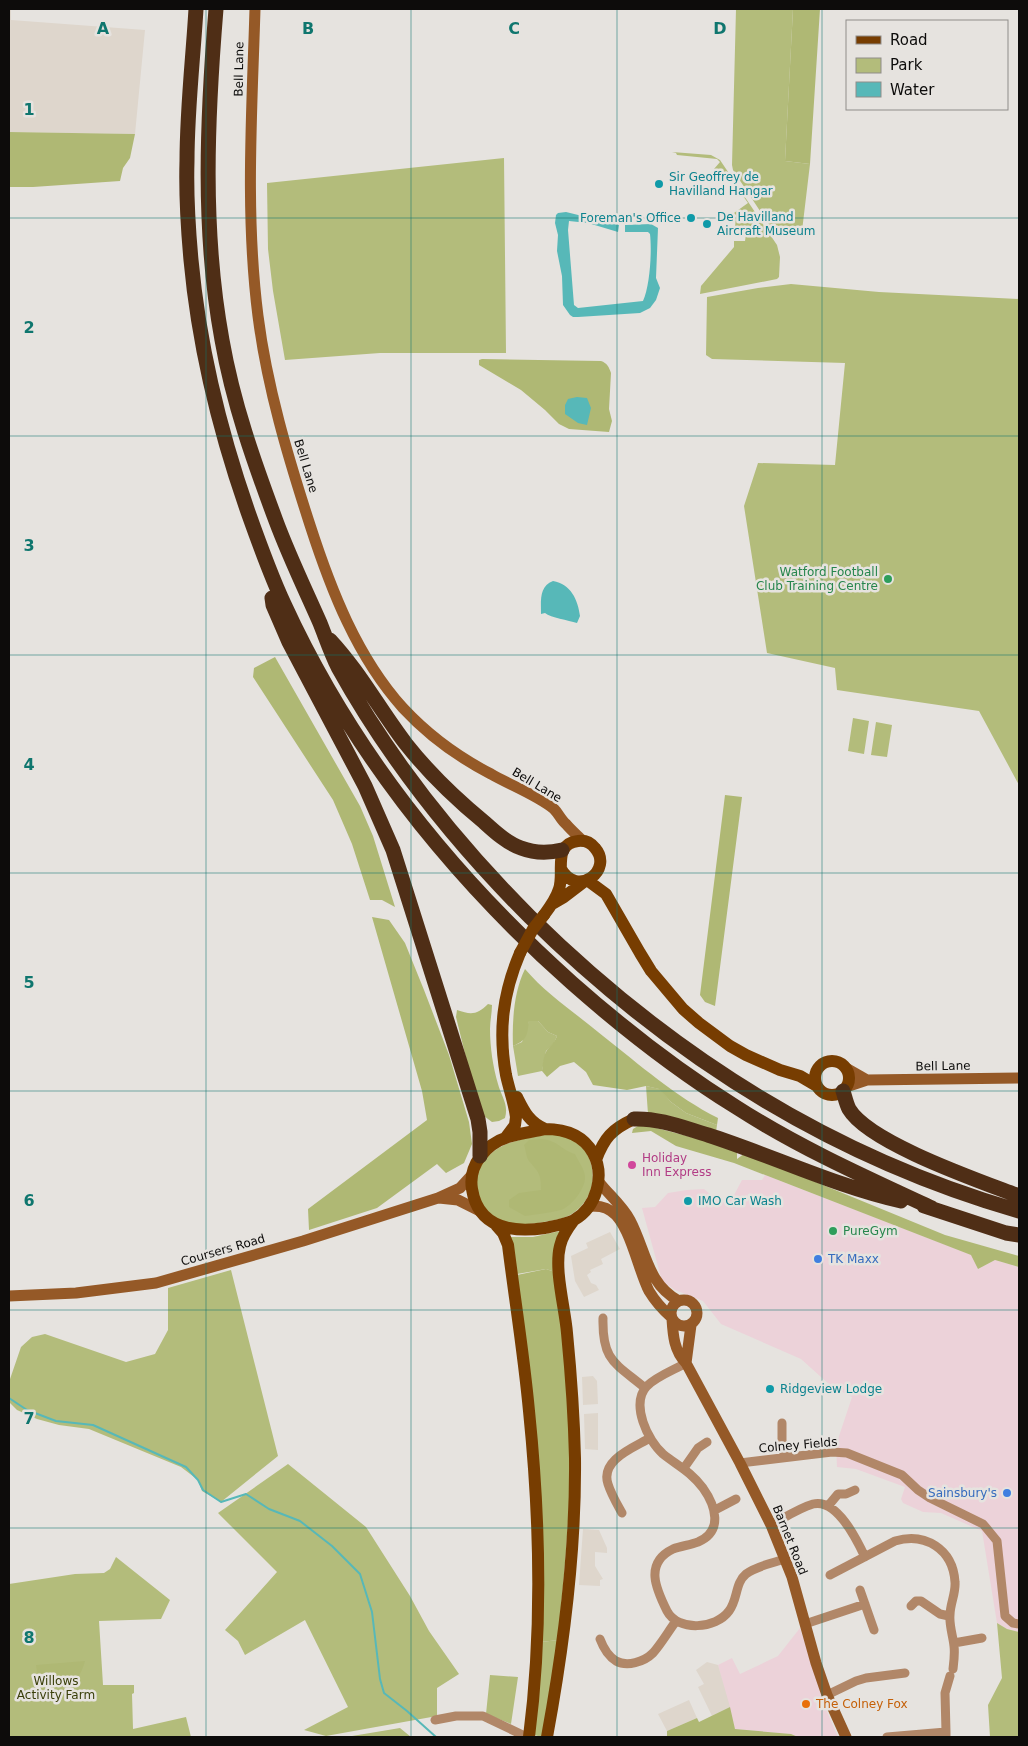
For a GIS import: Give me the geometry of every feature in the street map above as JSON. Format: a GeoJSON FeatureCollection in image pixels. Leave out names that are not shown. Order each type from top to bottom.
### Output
{"type":"FeatureCollection","features":[{"type":"Feature","properties":{"kind":"highway"},"geometry":{"type":"LineString","coordinates":[[196,9],[186,161],[192,264],[200,331],[213,396],[229,458],[266,562],[284,605],[338,707],[369,755],[432,840],[502,917],[544,958],[609,1015],[678,1068],[764,1125],[825,1158],[932,1208]]}},
{"type":"Feature","properties":{"kind":"highway"},"geometry":{"type":"LineString","coordinates":[[216,9],[207,158],[210,232],[214,281],[222,338],[236,405],[255,465],[287,548],[335,662],[397,762],[468,851],[508,895],[569,955],[689,1053],[791,1117],[888,1166],[962,1194],[1019,1211]]}},
{"type":"Feature","properties":{"kind":"highway"},"geometry":{"type":"LineString","coordinates":[[266,562],[273,605],[289,642],[365,786],[393,850],[478,1119],[480,1156]]}},
{"type":"Feature","properties":{"kind":"highway"},"geometry":{"type":"LineString","coordinates":[[325,635],[346,657],[406,744],[444,786],[471,811],[497,833],[519,847],[535,852],[563,850]]}},
{"type":"Feature","properties":{"kind":"highway"},"geometry":{"type":"LineString","coordinates":[[845,1089],[850,1110],[867,1127],[909,1151],[955,1172],[1019,1196]]}},
{"type":"Feature","properties":{"kind":"highway"},"geometry":{"type":"LineString","coordinates":[[634,1119],[658,1120],[681,1126],[873,1194],[932,1208],[1006,1233],[1019,1235]]}},
{"type":"Feature","properties":{"kind":"main road"},"geometry":{"type":"LineString","coordinates":[[506,1137],[515,1125],[516,1116],[502,1050],[502,1018],[511,973],[533,929],[552,904],[559,890],[560,857],[563,850],[570,843],[583,841],[594,847],[598,852],[606,894],[640,953],[662,985],[683,1009],[699,1023],[730,1046],[761,1063],[800,1076],[829,1095],[839,1094],[845,1089],[849,1078],[846,1068],[838,1062],[824,1063],[817,1070],[800,1076]]}},
{"type":"Feature","properties":{"kind":"main road"},"geometry":{"type":"LineString","coordinates":[[552,904],[594,876],[600,865]]}},
{"type":"Feature","properties":{"kind":"main road"},"geometry":{"type":"LineString","coordinates":[[561,869],[570,879],[586,881],[606,894]]}},
{"type":"Feature","properties":{"kind":"main road"},"geometry":{"type":"LineString","coordinates":[[817,1070],[815,1075],[817,1086]]}},
{"type":"Feature","properties":{"kind":"main road"},"geometry":{"type":"LineString","coordinates":[[506,1076],[528,1118],[536,1125],[545,1129]]}},
{"type":"Feature","properties":{"kind":"main road"},"geometry":{"type":"LineString","coordinates":[[596,1160],[602,1145],[610,1134],[619,1126],[634,1119]]}},
{"type":"Feature","properties":{"kind":"main road"},"geometry":{"type":"LineString","coordinates":[[529,1735],[535,1686],[538,1588],[537,1496],[529,1410],[508,1245],[503,1233],[480,1211],[474,1199],[471,1176],[480,1156],[488,1148],[506,1137],[545,1129],[566,1131],[580,1138],[590,1148],[596,1160],[599,1182],[589,1206],[574,1220],[560,1244],[558,1261],[567,1330],[575,1458],[569,1590],[561,1655],[547,1737]]}},
{"type":"Feature","properties":{"kind":"main road"},"geometry":{"type":"LineString","coordinates":[[496,1225],[511,1230],[529,1230],[574,1220]]}},
{"type":"Feature","properties":{"kind":"street","name":"Bell Lane"},"geometry":{"type":"LineString","coordinates":[[255,9],[250,182],[253,262],[258,317],[267,369],[282,433],[324,567],[336,597],[361,646],[388,690],[417,722],[447,748],[464,759],[547,805],[583,841]]}},
{"type":"Feature","properties":{"kind":"street"},"geometry":{"type":"LineString","coordinates":[[563,850],[566,824]]}},
{"type":"Feature","properties":{"kind":"street"},"geometry":{"type":"LineString","coordinates":[[846,1068],[867,1080]]}},
{"type":"Feature","properties":{"kind":"street","name":"Bell Lane"},"geometry":{"type":"LineString","coordinates":[[845,1089],[867,1080],[1019,1078]]}},
{"type":"Feature","properties":{"kind":"street","name":"Coursers Road"},"geometry":{"type":"LineString","coordinates":[[9,1296],[76,1293],[156,1283],[303,1241],[438,1198],[460,1188],[471,1176]]}},
{"type":"Feature","properties":{"kind":"street"},"geometry":{"type":"LineString","coordinates":[[599,1182],[620,1205],[631,1221],[640,1239],[655,1280],[665,1292],[679,1301],[690,1302],[695,1307],[697,1316],[690,1325],[686,1363],[651,1382],[645,1388],[642,1398],[642,1417],[650,1438],[663,1454],[684,1468],[704,1490],[715,1510],[714,1523],[705,1538],[699,1542],[664,1554],[656,1567],[654,1574],[656,1586],[667,1611],[676,1621],[688,1625],[696,1625],[720,1618],[729,1611],[735,1600],[738,1584],[745,1575],[750,1571],[785,1559]]}},
{"type":"Feature","properties":{"kind":"street","name":"Coursers Road"},"geometry":{"type":"LineString","coordinates":[[438,1198],[458,1200],[480,1211]]}},
{"type":"Feature","properties":{"kind":"street"},"geometry":{"type":"LineString","coordinates":[[589,1206],[606,1208],[616,1215],[634,1249],[649,1290],[661,1308],[678,1325],[690,1325]]}},
{"type":"Feature","properties":{"kind":"street"},"geometry":{"type":"LineString","coordinates":[[672,1318],[673,1306],[679,1301]]}},
{"type":"Feature","properties":{"kind":"street"},"geometry":{"type":"LineString","coordinates":[[603,1318],[604,1345],[607,1354],[618,1366],[645,1388]]}},
{"type":"Feature","properties":{"kind":"street","name":"Barnet Road"},"geometry":{"type":"LineString","coordinates":[[672,1318],[677,1351],[686,1363],[740,1462],[771,1525],[785,1559],[827,1695],[846,1737]]}},
{"type":"Feature","properties":{"kind":"street"},"geometry":{"type":"LineString","coordinates":[[782,1423],[782,1447],[785,1457]]}},
{"type":"Feature","properties":{"kind":"street"},"geometry":{"type":"LineString","coordinates":[[622,1513],[608,1484],[606,1475],[608,1468],[616,1458],[650,1438]]}},
{"type":"Feature","properties":{"kind":"street"},"geometry":{"type":"LineString","coordinates":[[684,1468],[698,1448],[707,1442]]}},
{"type":"Feature","properties":{"kind":"street","name":"Colney Fields"},"geometry":{"type":"LineString","coordinates":[[740,1462],[832,1452],[846,1453],[902,1475],[918,1490],[935,1501],[983,1524],[997,1541],[1005,1616],[1013,1623],[1019,1624]]}},
{"type":"Feature","properties":{"kind":"street"},"geometry":{"type":"LineString","coordinates":[[828,1506],[838,1494],[846,1494],[855,1490]]}},
{"type":"Feature","properties":{"kind":"street"},"geometry":{"type":"LineString","coordinates":[[715,1510],[736,1499]]}},
{"type":"Feature","properties":{"kind":"street"},"geometry":{"type":"LineString","coordinates":[[771,1525],[812,1504],[828,1506],[846,1524],[865,1557]]}},
{"type":"Feature","properties":{"kind":"street"},"geometry":{"type":"LineString","coordinates":[[830,1575],[896,1541],[906,1538],[922,1539],[936,1546],[946,1555],[954,1572],[955,1590],[949,1616],[954,1644],[952,1672],[945,1702],[946,1735],[887,1737]]}},
{"type":"Feature","properties":{"kind":"street"},"geometry":{"type":"LineString","coordinates":[[860,1590],[874,1630]]}},
{"type":"Feature","properties":{"kind":"street"},"geometry":{"type":"LineString","coordinates":[[911,1606],[916,1601],[921,1601],[940,1614],[949,1616]]}},
{"type":"Feature","properties":{"kind":"street"},"geometry":{"type":"LineString","coordinates":[[805,1624],[865,1604]]}},
{"type":"Feature","properties":{"kind":"street"},"geometry":{"type":"LineString","coordinates":[[600,1639],[610,1656],[616,1661],[622,1663],[639,1662],[652,1654],[676,1621]]}},
{"type":"Feature","properties":{"kind":"street"},"geometry":{"type":"LineString","coordinates":[[954,1644],[982,1638]]}},
{"type":"Feature","properties":{"kind":"street"},"geometry":{"type":"LineString","coordinates":[[827,1695],[866,1678],[905,1673]]}},
{"type":"Feature","properties":{"kind":"street"},"geometry":{"type":"LineString","coordinates":[[436,1720],[456,1716],[483,1716],[529,1735]]}},
{"type":"Feature","properties":{"kind":"shaded area"},"geometry":{"type":"Polygon","coordinates":[[[9,9],[11,9],[11,20],[145,30],[135,134],[9,132],[9,9]]]}},
{"type":"Feature","properties":{"kind":"shaded area"},"geometry":{"type":"Polygon","coordinates":[[[765,1175],[972,1255],[978,1269],[995,1260],[1019,1267],[1019,1632],[1007,1629],[997,1623],[982,1531],[941,1513],[923,1512],[903,1503],[901,1499],[905,1487],[856,1469],[837,1467],[836,1445],[852,1397],[831,1386],[801,1359],[721,1324],[703,1301],[675,1290],[662,1281],[642,1208],[655,1207],[668,1193],[687,1190],[704,1189],[721,1203],[733,1197],[742,1180],[762,1180],[765,1175]]]}},
{"type":"Feature","properties":{"kind":"shaded area"},"geometry":{"type":"Polygon","coordinates":[[[610,1232],[620,1249],[601,1259],[603,1264],[590,1270],[591,1272],[587,1275],[591,1283],[596,1285],[599,1290],[584,1297],[575,1281],[571,1256],[588,1248],[586,1243],[610,1232]]]}},
{"type":"Feature","properties":{"kind":"shaded area"},"geometry":{"type":"Polygon","coordinates":[[[593,1376],[597,1381],[598,1404],[583,1405],[582,1377],[593,1376]]]}},
{"type":"Feature","properties":{"kind":"shaded area"},"geometry":{"type":"Polygon","coordinates":[[[598,1413],[598,1450],[585,1449],[584,1414],[598,1413]]]}},
{"type":"Feature","properties":{"kind":"shaded area"},"geometry":{"type":"Polygon","coordinates":[[[583,1529],[599,1530],[607,1548],[607,1553],[595,1552],[595,1566],[603,1579],[600,1580],[600,1586],[579,1585],[583,1529]]]}},
{"type":"Feature","properties":{"kind":"shaded area"},"geometry":{"type":"Polygon","coordinates":[[[800,1628],[825,1707],[838,1737],[798,1737],[791,1734],[735,1729],[718,1665],[732,1658],[740,1674],[778,1656],[800,1628]]]}},
{"type":"Feature","properties":{"kind":"shaded area"},"geometry":{"type":"Polygon","coordinates":[[[707,1662],[718,1665],[730,1707],[712,1716],[698,1687],[704,1684],[696,1670],[707,1662]]]}},
{"type":"Feature","properties":{"kind":"shaded area"},"geometry":{"type":"Polygon","coordinates":[[[689,1700],[697,1718],[667,1731],[658,1714],[689,1700]]]}},
{"type":"Feature","properties":{"kind":"green space"},"geometry":{"type":"Polygon","coordinates":[[[736,9],[793,9],[785,161],[810,164],[802,231],[774,232],[733,170],[736,9]]]}},
{"type":"Feature","properties":{"kind":"green space"},"geometry":{"type":"Polygon","coordinates":[[[793,9],[820,9],[810,164],[785,161],[793,9]]]}},
{"type":"Feature","properties":{"kind":"green space"},"geometry":{"type":"Polygon","coordinates":[[[9,132],[135,134],[130,158],[123,168],[120,181],[9,187],[9,132]]]}},
{"type":"Feature","properties":{"kind":"green space"},"geometry":{"type":"Polygon","coordinates":[[[672,152],[711,155],[720,160],[777,245],[780,257],[779,277],[777,279],[700,294],[701,286],[734,247],[734,241],[745,241],[747,228],[735,228],[736,215],[734,213],[748,203],[729,176],[720,177],[714,174],[714,169],[720,162],[717,159],[677,155],[672,152]]]}},
{"type":"Feature","properties":{"kind":"green space"},"geometry":{"type":"Polygon","coordinates":[[[504,158],[506,353],[380,353],[285,360],[268,249],[267,183],[504,158]]]}},
{"type":"Feature","properties":{"kind":"green space","name":"Watford Football Club Training Centre"},"geometry":{"type":"Polygon","coordinates":[[[791,284],[879,292],[1019,299],[1019,785],[979,711],[837,690],[835,668],[767,653],[744,506],[758,463],[835,465],[845,363],[712,359],[706,355],[707,297],[791,284]]]}},
{"type":"Feature","properties":{"kind":"green space"},"geometry":{"type":"Polygon","coordinates":[[[479,360],[603,362],[608,366],[611,373],[609,409],[612,421],[609,432],[569,429],[559,424],[521,390],[479,365],[479,360]]]}},
{"type":"Feature","properties":{"kind":"green space"},"geometry":{"type":"Polygon","coordinates":[[[275,657],[360,806],[373,836],[395,907],[382,900],[370,900],[352,844],[333,800],[253,677],[254,668],[275,657]]]}},
{"type":"Feature","properties":{"kind":"green space"},"geometry":{"type":"Polygon","coordinates":[[[853,718],[869,721],[864,754],[848,751],[853,718]]]}},
{"type":"Feature","properties":{"kind":"green space"},"geometry":{"type":"Polygon","coordinates":[[[876,722],[892,725],[887,757],[871,755],[876,722]]]}},
{"type":"Feature","properties":{"kind":"green space"},"geometry":{"type":"Polygon","coordinates":[[[725,795],[742,797],[715,1006],[705,1002],[700,995],[725,795]]]}},
{"type":"Feature","properties":{"kind":"green space"},"geometry":{"type":"Polygon","coordinates":[[[372,917],[389,920],[405,943],[449,1055],[469,1122],[472,1144],[464,1163],[446,1173],[437,1164],[377,1208],[309,1230],[308,1209],[427,1120],[422,1091],[372,917]]]}},
{"type":"Feature","properties":{"kind":"green space"},"geometry":{"type":"Polygon","coordinates":[[[525,969],[552,996],[645,1069],[673,1090],[718,1118],[717,1125],[686,1113],[671,1102],[659,1089],[646,1086],[627,1090],[593,1085],[586,1072],[574,1062],[560,1066],[547,1077],[542,1071],[544,1058],[557,1036],[548,1032],[538,1021],[529,1021],[526,1037],[513,1046],[514,1006],[518,987],[525,969]]]}},
{"type":"Feature","properties":{"kind":"green space"},"geometry":{"type":"Polygon","coordinates":[[[488,1004],[492,1005],[490,1036],[493,1064],[506,1108],[505,1118],[492,1122],[484,1116],[470,1074],[456,1017],[457,1010],[474,1013],[488,1004]]]}},
{"type":"Feature","properties":{"kind":"green space"},"geometry":{"type":"Polygon","coordinates":[[[529,1021],[538,1021],[548,1032],[557,1036],[554,1043],[546,1051],[542,1071],[518,1076],[513,1046],[522,1042],[529,1021]]]}},
{"type":"Feature","properties":{"kind":"green space"},"geometry":{"type":"Polygon","coordinates":[[[646,1086],[660,1089],[671,1102],[686,1113],[717,1125],[716,1132],[648,1114],[646,1086]]]}},
{"type":"Feature","properties":{"kind":"green space"},"geometry":{"type":"Polygon","coordinates":[[[641,1124],[737,1149],[737,1159],[745,1153],[945,1235],[1019,1256],[1019,1267],[995,1260],[978,1269],[971,1255],[734,1163],[676,1146],[651,1131],[632,1133],[633,1129],[641,1124]]]}},
{"type":"Feature","properties":{"kind":"green space"},"geometry":{"type":"Polygon","coordinates":[[[549,1134],[567,1137],[586,1152],[592,1166],[593,1175],[587,1199],[576,1211],[568,1216],[532,1224],[505,1222],[491,1216],[483,1206],[478,1193],[478,1176],[482,1164],[495,1150],[503,1146],[512,1142],[549,1134]]]}},
{"type":"Feature","properties":{"kind":"green space"},"geometry":{"type":"Polygon","coordinates":[[[529,1140],[548,1140],[575,1154],[583,1170],[585,1181],[578,1196],[565,1208],[525,1216],[509,1207],[509,1200],[519,1193],[541,1190],[539,1174],[528,1159],[524,1145],[529,1140]]]}},
{"type":"Feature","properties":{"kind":"green space"},"geometry":{"type":"Polygon","coordinates":[[[560,1231],[555,1272],[546,1269],[517,1274],[510,1237],[533,1237],[560,1231]]]}},
{"type":"Feature","properties":{"kind":"green space"},"geometry":{"type":"Polygon","coordinates":[[[546,1269],[555,1272],[564,1347],[568,1397],[570,1473],[567,1536],[558,1640],[541,1642],[517,1275],[546,1269]]]}},
{"type":"Feature","properties":{"kind":"green space"},"geometry":{"type":"Polygon","coordinates":[[[231,1270],[278,1456],[221,1502],[202,1491],[198,1480],[181,1467],[89,1429],[59,1425],[37,1419],[17,1410],[9,1402],[9,1382],[21,1347],[32,1337],[45,1334],[126,1362],[155,1354],[168,1330],[168,1288],[231,1270]]]}},
{"type":"Feature","properties":{"kind":"green space"},"geometry":{"type":"Polygon","coordinates":[[[288,1464],[366,1527],[410,1596],[429,1631],[459,1674],[437,1688],[437,1716],[326,1736],[304,1730],[348,1707],[305,1620],[245,1655],[238,1641],[225,1630],[277,1572],[218,1513],[288,1464]]]}},
{"type":"Feature","properties":{"kind":"green space","name":"Willows Activity Farm"},"geometry":{"type":"Polygon","coordinates":[[[116,1557],[170,1600],[161,1619],[99,1621],[103,1685],[134,1685],[134,1693],[132,1694],[133,1729],[186,1717],[191,1737],[9,1737],[9,1584],[75,1574],[104,1573],[110,1569],[116,1557]]]}},
{"type":"Feature","properties":{"kind":"green space"},"geometry":{"type":"Polygon","coordinates":[[[997,1623],[1007,1629],[1019,1632],[1019,1737],[990,1737],[988,1705],[1002,1678],[997,1623]]]}},
{"type":"Feature","properties":{"kind":"green space"},"geometry":{"type":"Polygon","coordinates":[[[558,1640],[542,1737],[534,1735],[541,1642],[558,1640]]]}},
{"type":"Feature","properties":{"kind":"green space"},"geometry":{"type":"Polygon","coordinates":[[[85,1661],[78,1677],[69,1684],[39,1686],[36,1665],[85,1661]]]}},
{"type":"Feature","properties":{"kind":"green space"},"geometry":{"type":"Polygon","coordinates":[[[490,1675],[518,1677],[511,1724],[486,1714],[490,1675]]]}},
{"type":"Feature","properties":{"kind":"green space"},"geometry":{"type":"Polygon","coordinates":[[[730,1707],[735,1729],[791,1734],[798,1737],[667,1737],[667,1731],[697,1718],[699,1722],[730,1707]]]}},
{"type":"Feature","properties":{"kind":"green space"},"geometry":{"type":"Polygon","coordinates":[[[400,1728],[411,1737],[346,1737],[400,1728]]]}},
{"type":"Feature","properties":{"kind":"water"},"geometry":{"type":"Polygon","coordinates":[[[566,212],[619,225],[618,232],[588,223],[569,221],[568,230],[574,305],[578,308],[643,301],[650,268],[650,234],[648,232],[625,232],[625,225],[651,224],[658,228],[656,278],[660,288],[656,300],[650,308],[640,313],[578,317],[570,315],[563,305],[562,276],[557,251],[558,235],[555,223],[558,213],[566,212]]]}},
{"type":"Feature","properties":{"kind":"water"},"geometry":{"type":"Polygon","coordinates":[[[577,397],[587,398],[591,408],[587,425],[578,423],[565,414],[565,405],[568,399],[577,397]]]}},
{"type":"Feature","properties":{"kind":"water"},"geometry":{"type":"Polygon","coordinates":[[[553,581],[565,585],[575,599],[580,616],[577,623],[555,618],[545,613],[541,614],[543,590],[548,583],[553,581]]]}},
{"type":"Feature","properties":{"kind":"waterway"},"geometry":{"type":"LineString","coordinates":[[9,1398],[27,1410],[56,1421],[93,1425],[186,1467],[198,1480],[203,1490],[221,1502],[246,1494],[269,1509],[300,1521],[332,1546],[360,1574],[372,1612],[380,1679],[384,1693],[436,1737]]}},
{"type":"Feature","properties":{"kind":"place","name":"Sir Geoffrey de Havilland Hangar"},"geometry":{"type":"Point","coordinates":[659,184]}},
{"type":"Feature","properties":{"kind":"place","name":"Foreman's Office"},"geometry":{"type":"Point","coordinates":[691,218]}},
{"type":"Feature","properties":{"kind":"place","name":"De Havilland Aircraft Museum"},"geometry":{"type":"Point","coordinates":[707,224]}},
{"type":"Feature","properties":{"kind":"place","name":"Watford Football Club Training Centre"},"geometry":{"type":"Point","coordinates":[888,579]}},
{"type":"Feature","properties":{"kind":"place","name":"Holiday Inn Express"},"geometry":{"type":"Point","coordinates":[632,1165]}},
{"type":"Feature","properties":{"kind":"place","name":"IMO Car Wash"},"geometry":{"type":"Point","coordinates":[688,1201]}},
{"type":"Feature","properties":{"kind":"place","name":"PureGym"},"geometry":{"type":"Point","coordinates":[833,1231]}},
{"type":"Feature","properties":{"kind":"place","name":"TK Maxx"},"geometry":{"type":"Point","coordinates":[818,1259]}},
{"type":"Feature","properties":{"kind":"place","name":"Ridgeview Lodge"},"geometry":{"type":"Point","coordinates":[770,1389]}},
{"type":"Feature","properties":{"kind":"place","name":"Sainsbury's"},"geometry":{"type":"Point","coordinates":[1007,1493]}},
{"type":"Feature","properties":{"kind":"place","name":"The Colney Fox"},"geometry":{"type":"Point","coordinates":[806,1704]}}]}
